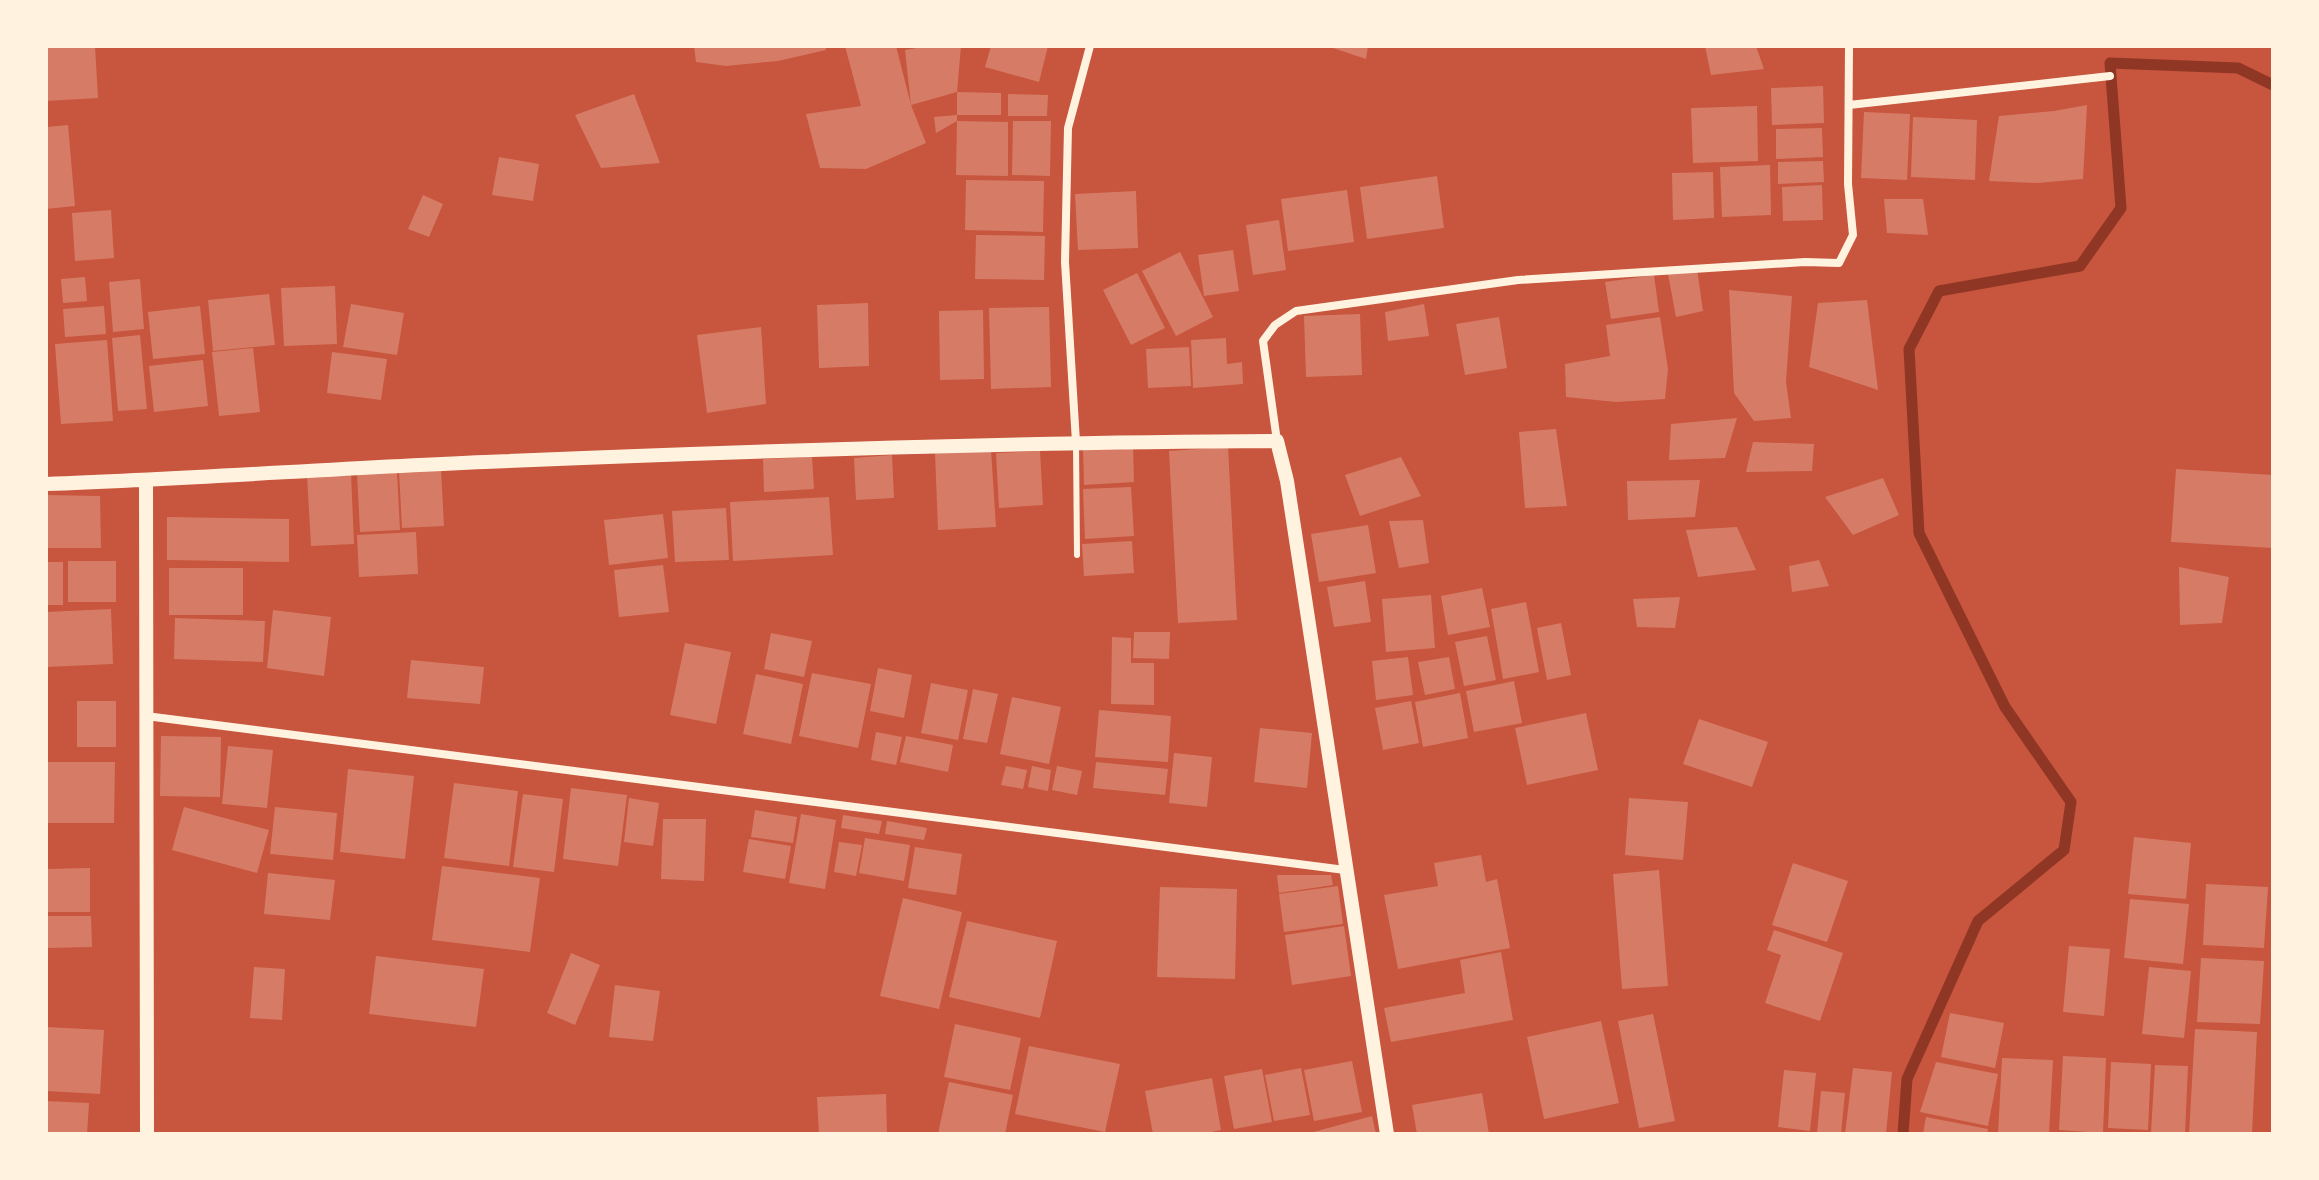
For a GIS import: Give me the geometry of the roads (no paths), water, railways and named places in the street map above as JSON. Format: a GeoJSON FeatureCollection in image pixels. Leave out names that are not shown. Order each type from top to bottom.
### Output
{"type":"FeatureCollection","features":[{"type":"Feature","properties":{"kind":"street"},"geometry":{"type":"LineString","coordinates":[[1076,442],[1065,262],[1068,128],[1090,46]]}},
{"type":"Feature","properties":{"kind":"street"},"geometry":{"type":"LineString","coordinates":[[1387,1134],[1263,341],[1275,325],[1296,311],[1518,280],[1805,262],[1839,263],[1853,235],[1848,184],[1849,46]]}},
{"type":"Feature","properties":{"kind":"street"},"geometry":{"type":"LineString","coordinates":[[1849,105],[2110,76]]}},
{"type":"Feature","properties":{"kind":"street"},"geometry":{"type":"LineString","coordinates":[[46,484],[483,462],[1076,442],[1277,441]]}},
{"type":"Feature","properties":{"kind":"street"},"geometry":{"type":"LineString","coordinates":[[146,481],[147,1134]]}},
{"type":"Feature","properties":{"kind":"street"},"geometry":{"type":"LineString","coordinates":[[146,716],[1345,870]]}},
{"type":"Feature","properties":{"kind":"lane"},"geometry":{"type":"LineString","coordinates":[[1076,442],[1077,555]]}},
{"type":"Feature","properties":{"kind":"waterway"},"geometry":{"type":"LineString","coordinates":[[1903,1134],[1907,1079],[1978,921],[2064,850],[2071,802],[2005,707],[1919,533],[1909,349],[1939,291],[2080,266],[2121,208],[2110,63],[2238,68],[2273,85]]}}]}
